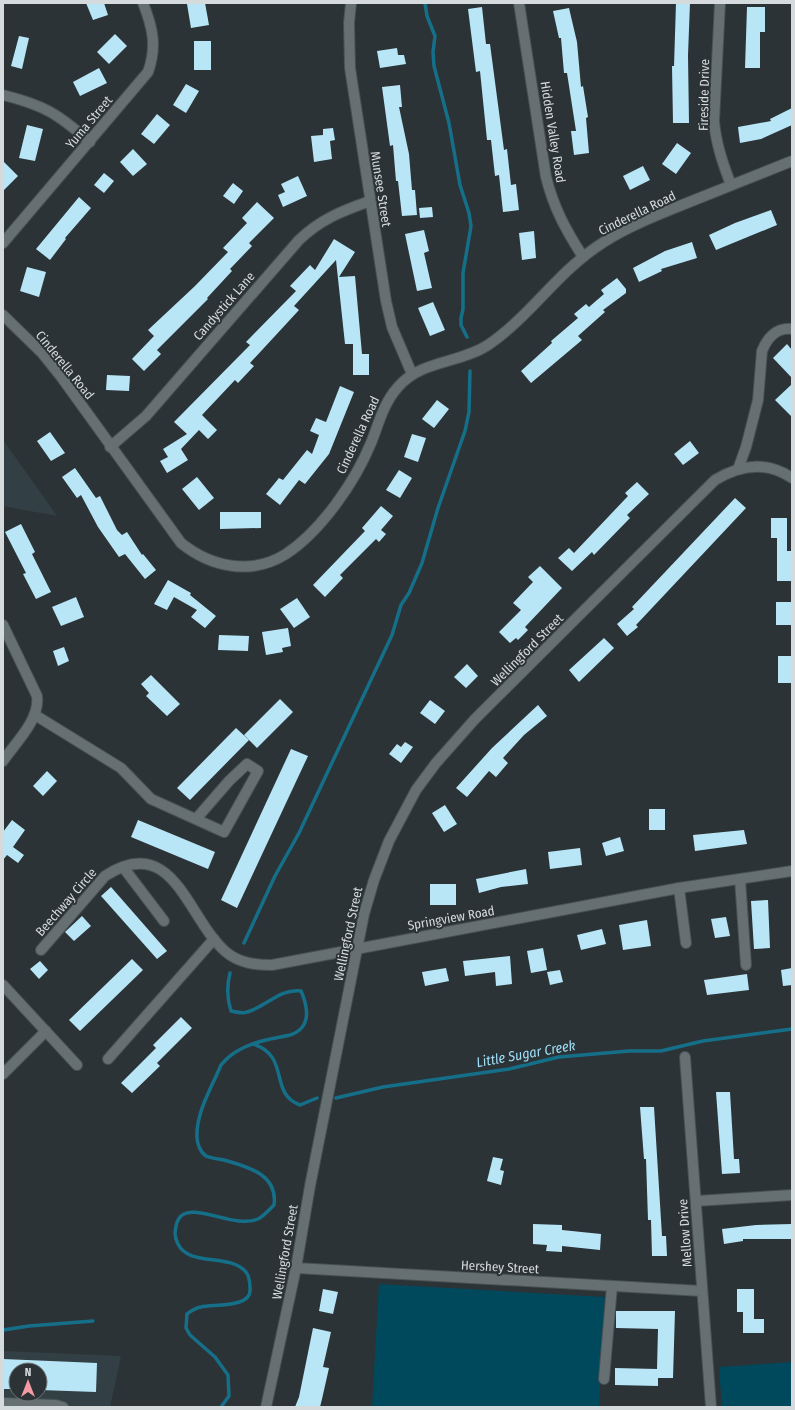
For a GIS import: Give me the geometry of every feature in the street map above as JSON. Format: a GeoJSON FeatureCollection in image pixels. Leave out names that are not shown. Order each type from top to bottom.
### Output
{"type":"FeatureCollection","features":[{"type":"Feature","properties":{"kind":"street","name":"Yuma Street"},"geometry":{"type":"LineString","coordinates":[[3,243],[148,72],[152,59],[154,38],[151,23],[143,3]]}},
{"type":"Feature","properties":{"kind":"street","name":"Munsee Street"},"geometry":{"type":"LineString","coordinates":[[351,3],[349,23],[350,68],[386,301],[392,327],[412,374]]}},
{"type":"Feature","properties":{"kind":"street","name":"Hidden Valley Road"},"geometry":{"type":"LineString","coordinates":[[519,3],[546,177],[551,199],[560,219],[583,257]]}},
{"type":"Feature","properties":{"kind":"street","name":"Fireside Drive"},"geometry":{"type":"LineString","coordinates":[[720,3],[714,121],[716,140],[730,185]]}},
{"type":"Feature","properties":{"kind":"street"},"geometry":{"type":"LineString","coordinates":[[3,96],[40,106],[57,115],[90,142]]}},
{"type":"Feature","properties":{"kind":"street","name":"Cinderella Road"},"geometry":{"type":"LineString","coordinates":[[3,315],[42,353],[175,537],[190,550],[206,560],[222,565],[248,566],[262,564],[278,558],[296,546],[329,512],[358,468],[388,399],[412,374],[429,366],[473,354],[487,345],[504,333],[558,278],[583,257],[623,231],[730,185],[792,161]]}},
{"type":"Feature","properties":{"kind":"street","name":"Candystick Lane"},"geometry":{"type":"LineString","coordinates":[[110,447],[146,416],[312,227],[329,217],[370,201]]}},
{"type":"Feature","properties":{"kind":"street"},"geometry":{"type":"LineString","coordinates":[[738,469],[746,447],[758,400],[762,351],[765,343],[774,333],[787,328],[792,329]]}},
{"type":"Feature","properties":{"kind":"street","name":"Wellingford Street"},"geometry":{"type":"LineString","coordinates":[[266,1407],[296,1268],[310,1186],[364,914],[374,880],[389,841],[416,790],[436,763],[475,719],[715,480],[738,469],[759,466],[773,468],[792,478]]}},
{"type":"Feature","properties":{"kind":"street"},"geometry":{"type":"LineString","coordinates":[[3,625],[37,696],[38,704],[35,715],[3,761]]}},
{"type":"Feature","properties":{"kind":"street"},"geometry":{"type":"LineString","coordinates":[[35,715],[121,768],[151,799],[224,832],[258,771],[247,764],[229,781],[196,819]]}},
{"type":"Feature","properties":{"kind":"street","name":"Beechway Circle"},"geometry":{"type":"LineString","coordinates":[[42,950],[105,876],[123,867],[142,864],[156,867]]}},
{"type":"Feature","properties":{"kind":"street"},"geometry":{"type":"LineString","coordinates":[[123,867],[164,921]]}},
{"type":"Feature","properties":{"kind":"street","name":"Springview Road"},"geometry":{"type":"LineString","coordinates":[[156,867],[170,875],[214,939],[226,952],[236,959],[258,965],[272,964],[679,888],[792,871]]}},
{"type":"Feature","properties":{"kind":"street"},"geometry":{"type":"LineString","coordinates":[[740,879],[746,965]]}},
{"type":"Feature","properties":{"kind":"street"},"geometry":{"type":"LineString","coordinates":[[679,888],[686,943]]}},
{"type":"Feature","properties":{"kind":"street"},"geometry":{"type":"LineString","coordinates":[[108,1059],[214,939]]}},
{"type":"Feature","properties":{"kind":"street"},"geometry":{"type":"LineString","coordinates":[[3,985],[77,1065]]}},
{"type":"Feature","properties":{"kind":"street"},"geometry":{"type":"LineString","coordinates":[[3,1074],[46,1031]]}},
{"type":"Feature","properties":{"kind":"street","name":"Mellow Drive"},"geometry":{"type":"LineString","coordinates":[[685,1057],[711,1407]]}},
{"type":"Feature","properties":{"kind":"street"},"geometry":{"type":"LineString","coordinates":[[696,1201],[792,1195]]}},
{"type":"Feature","properties":{"kind":"street","name":"Hershey Street"},"geometry":{"type":"LineString","coordinates":[[296,1268],[702,1291]]}},
{"type":"Feature","properties":{"kind":"street"},"geometry":{"type":"LineString","coordinates":[[604,1379],[612,1286]]}},
{"type":"Feature","properties":{"kind":"street"},"geometry":{"type":"LineString","coordinates":[[3,1403],[56,1405],[63,1407]]}},
{"type":"Feature","properties":{"kind":"shaded area"},"geometry":{"type":"Polygon","coordinates":[[[3,440],[38,489],[57,516],[3,506],[3,440]]]}},
{"type":"Feature","properties":{"kind":"shaded area"},"geometry":{"type":"Polygon","coordinates":[[[379,1284],[605,1297],[599,1407],[372,1407],[379,1284]]]}},
{"type":"Feature","properties":{"kind":"shaded area"},"geometry":{"type":"Polygon","coordinates":[[[3,1351],[121,1356],[110,1407],[3,1407],[3,1351]]]}},
{"type":"Feature","properties":{"kind":"shaded area"},"geometry":{"type":"Polygon","coordinates":[[[792,1362],[792,1407],[722,1407],[719,1367],[792,1362]]]}},
{"type":"Feature","properties":{"kind":"building"},"geometry":{"type":"Polygon","coordinates":[[[86,3],[104,3],[108,15],[93,20],[86,3]]]}},
{"type":"Feature","properties":{"kind":"building"},"geometry":{"type":"Polygon","coordinates":[[[205,3],[209,25],[191,28],[187,4],[205,3]]]}},
{"type":"Feature","properties":{"kind":"building"},"geometry":{"type":"Polygon","coordinates":[[[676,3],[690,3],[688,55],[689,123],[673,123],[672,66],[674,66],[676,3]]]}},
{"type":"Feature","properties":{"kind":"building"},"geometry":{"type":"Polygon","coordinates":[[[482,7],[486,44],[490,44],[504,150],[507,149],[511,185],[516,184],[519,210],[503,212],[499,175],[495,176],[491,140],[487,140],[480,71],[476,72],[468,9],[482,7]]]}},
{"type":"Feature","properties":{"kind":"building"},"geometry":{"type":"Polygon","coordinates":[[[747,7],[765,7],[765,32],[760,32],[760,68],[745,68],[747,7]]]}},
{"type":"Feature","properties":{"kind":"building"},"geometry":{"type":"Polygon","coordinates":[[[569,8],[577,42],[581,87],[583,86],[588,117],[586,118],[589,153],[574,155],[571,131],[576,131],[567,73],[564,73],[561,38],[559,38],[553,11],[569,8]]]}},
{"type":"Feature","properties":{"kind":"building"},"geometry":{"type":"Polygon","coordinates":[[[115,34],[127,46],[109,64],[97,52],[115,34]]]}},
{"type":"Feature","properties":{"kind":"building"},"geometry":{"type":"Polygon","coordinates":[[[19,36],[29,38],[22,69],[11,66],[19,36]]]}},
{"type":"Feature","properties":{"kind":"building"},"geometry":{"type":"Polygon","coordinates":[[[194,41],[211,41],[211,70],[194,70],[194,41]]]}},
{"type":"Feature","properties":{"kind":"building"},"geometry":{"type":"Polygon","coordinates":[[[397,48],[398,55],[404,55],[406,64],[380,68],[377,51],[397,48]]]}},
{"type":"Feature","properties":{"kind":"building"},"geometry":{"type":"Polygon","coordinates":[[[99,68],[107,83],[80,96],[73,82],[99,68]]]}},
{"type":"Feature","properties":{"kind":"building"},"geometry":{"type":"Polygon","coordinates":[[[186,84],[199,91],[186,113],[173,105],[186,84]]]}},
{"type":"Feature","properties":{"kind":"building"},"geometry":{"type":"Polygon","coordinates":[[[400,85],[402,107],[399,107],[409,154],[412,190],[415,190],[417,215],[402,216],[398,181],[396,181],[393,145],[390,146],[382,87],[400,85]]]}},
{"type":"Feature","properties":{"kind":"building"},"geometry":{"type":"Polygon","coordinates":[[[792,108],[792,125],[761,139],[740,143],[738,127],[771,121],[770,119],[792,108]]]}},
{"type":"Feature","properties":{"kind":"building"},"geometry":{"type":"Polygon","coordinates":[[[157,114],[170,125],[154,144],[141,134],[157,114]]]}},
{"type":"Feature","properties":{"kind":"building"},"geometry":{"type":"Polygon","coordinates":[[[27,125],[43,129],[35,161],[19,158],[27,125]]]}},
{"type":"Feature","properties":{"kind":"building"},"geometry":{"type":"Polygon","coordinates":[[[333,128],[335,140],[330,141],[332,159],[314,162],[311,136],[323,135],[323,129],[333,128]]]}},
{"type":"Feature","properties":{"kind":"building"},"geometry":{"type":"Polygon","coordinates":[[[677,143],[691,153],[676,174],[662,164],[677,143]]]}},
{"type":"Feature","properties":{"kind":"building"},"geometry":{"type":"Polygon","coordinates":[[[133,149],[147,164],[133,176],[120,162],[133,149]]]}},
{"type":"Feature","properties":{"kind":"building"},"geometry":{"type":"Polygon","coordinates":[[[3,161],[18,176],[3,191],[3,161]]]}},
{"type":"Feature","properties":{"kind":"building"},"geometry":{"type":"Polygon","coordinates":[[[643,166],[650,180],[630,190],[623,176],[643,166]]]}},
{"type":"Feature","properties":{"kind":"building"},"geometry":{"type":"Polygon","coordinates":[[[104,173],[114,181],[104,193],[94,185],[104,173]]]}},
{"type":"Feature","properties":{"kind":"building"},"geometry":{"type":"Polygon","coordinates":[[[298,176],[307,196],[283,207],[278,195],[285,192],[281,184],[298,176]]]}},
{"type":"Feature","properties":{"kind":"building"},"geometry":{"type":"Polygon","coordinates":[[[233,183],[243,191],[234,204],[223,196],[233,183]]]}},
{"type":"Feature","properties":{"kind":"building"},"geometry":{"type":"Polygon","coordinates":[[[79,197],[91,208],[65,238],[66,239],[50,260],[36,249],[79,197]]]}},
{"type":"Feature","properties":{"kind":"building"},"geometry":{"type":"Polygon","coordinates":[[[257,202],[274,218],[249,243],[252,246],[230,269],[232,271],[207,298],[208,299],[157,350],[161,354],[144,371],[132,359],[154,336],[148,330],[195,286],[228,252],[223,248],[247,223],[242,218],[257,202]]]}},
{"type":"Feature","properties":{"kind":"building"},"geometry":{"type":"Polygon","coordinates":[[[432,207],[433,217],[420,218],[419,208],[432,207]]]}},
{"type":"Feature","properties":{"kind":"building"},"geometry":{"type":"Polygon","coordinates":[[[771,210],[777,225],[716,250],[709,235],[735,223],[771,210]]]}},
{"type":"Feature","properties":{"kind":"building"},"geometry":{"type":"Polygon","coordinates":[[[424,230],[429,251],[424,253],[432,288],[417,291],[405,234],[424,230]]]}},
{"type":"Feature","properties":{"kind":"building"},"geometry":{"type":"Polygon","coordinates":[[[534,231],[536,258],[522,260],[519,233],[534,231]]]}},
{"type":"Feature","properties":{"kind":"building"},"geometry":{"type":"Polygon","coordinates":[[[334,239],[355,252],[339,277],[355,276],[362,354],[369,354],[369,375],[353,375],[353,344],[345,344],[336,260],[294,306],[299,310],[250,363],[254,366],[238,383],[235,380],[202,415],[217,430],[208,439],[199,430],[181,449],[188,460],[167,473],[160,461],[168,457],[163,449],[187,434],[174,422],[250,345],[246,342],[296,291],[290,286],[310,265],[315,270],[334,239]]]}},
{"type":"Feature","properties":{"kind":"building"},"geometry":{"type":"Polygon","coordinates":[[[692,242],[697,258],[661,269],[662,271],[639,282],[633,268],[665,251],[692,242]]]}},
{"type":"Feature","properties":{"kind":"building"},"geometry":{"type":"Polygon","coordinates":[[[27,267],[46,272],[39,297],[20,291],[27,267]]]}},
{"type":"Feature","properties":{"kind":"building"},"geometry":{"type":"Polygon","coordinates":[[[617,278],[626,289],[626,293],[603,310],[605,312],[578,336],[582,340],[531,383],[521,371],[552,343],[551,341],[578,318],[574,314],[586,304],[589,307],[604,294],[601,290],[617,278]]]}},
{"type":"Feature","properties":{"kind":"building"},"geometry":{"type":"Polygon","coordinates":[[[433,302],[445,330],[430,336],[418,308],[433,302]]]}},
{"type":"Feature","properties":{"kind":"building"},"geometry":{"type":"Polygon","coordinates":[[[787,344],[792,350],[792,378],[773,358],[787,344]]]}},
{"type":"Feature","properties":{"kind":"building"},"geometry":{"type":"Polygon","coordinates":[[[107,375],[130,376],[129,391],[106,390],[107,375]]]}},
{"type":"Feature","properties":{"kind":"building"},"geometry":{"type":"Polygon","coordinates":[[[792,384],[792,417],[775,400],[792,384]]]}},
{"type":"Feature","properties":{"kind":"building"},"geometry":{"type":"Polygon","coordinates":[[[340,386],[354,392],[329,454],[305,484],[299,480],[280,505],[266,494],[279,478],[283,480],[307,450],[312,454],[319,435],[310,431],[316,418],[326,422],[340,386]]]}},
{"type":"Feature","properties":{"kind":"building"},"geometry":{"type":"Polygon","coordinates":[[[437,400],[449,409],[434,428],[422,419],[437,400]]]}},
{"type":"Feature","properties":{"kind":"building"},"geometry":{"type":"Polygon","coordinates":[[[50,432],[65,453],[51,461],[37,441],[50,432]]]}},
{"type":"Feature","properties":{"kind":"building"},"geometry":{"type":"Polygon","coordinates":[[[412,434],[426,438],[418,462],[404,457],[412,434]]]}},
{"type":"Feature","properties":{"kind":"building"},"geometry":{"type":"Polygon","coordinates":[[[690,441],[699,453],[683,465],[674,454],[690,441]]]}},
{"type":"Feature","properties":{"kind":"building"},"geometry":{"type":"Polygon","coordinates":[[[75,468],[96,498],[100,496],[117,530],[122,535],[127,532],[142,555],[143,554],[156,570],[145,579],[125,554],[119,557],[98,527],[81,495],[77,498],[62,477],[75,468]]]}},
{"type":"Feature","properties":{"kind":"building"},"geometry":{"type":"Polygon","coordinates":[[[399,470],[412,478],[400,498],[386,490],[399,470]]]}},
{"type":"Feature","properties":{"kind":"building"},"geometry":{"type":"Polygon","coordinates":[[[197,477],[214,498],[199,510],[182,489],[197,477]]]}},
{"type":"Feature","properties":{"kind":"building"},"geometry":{"type":"Polygon","coordinates":[[[637,482],[649,494],[627,515],[630,518],[594,555],[592,552],[572,571],[558,558],[569,548],[574,553],[628,496],[625,493],[637,482]]]}},
{"type":"Feature","properties":{"kind":"building"},"geometry":{"type":"Polygon","coordinates":[[[735,498],[746,508],[636,625],[638,627],[627,636],[617,624],[634,609],[632,607],[735,498]]]}},
{"type":"Feature","properties":{"kind":"building"},"geometry":{"type":"Polygon","coordinates":[[[381,506],[393,516],[381,530],[386,534],[379,542],[376,539],[340,575],[343,578],[325,597],[313,585],[365,531],[362,528],[381,506]]]}},
{"type":"Feature","properties":{"kind":"building"},"geometry":{"type":"Polygon","coordinates":[[[220,512],[261,512],[261,528],[220,529],[220,512]]]}},
{"type":"Feature","properties":{"kind":"building"},"geometry":{"type":"Polygon","coordinates":[[[771,518],[787,518],[787,551],[792,551],[792,581],[777,581],[777,538],[771,538],[771,518]]]}},
{"type":"Feature","properties":{"kind":"building"},"geometry":{"type":"Polygon","coordinates":[[[21,524],[35,552],[32,554],[51,592],[36,599],[23,574],[26,573],[5,532],[21,524]]]}},
{"type":"Feature","properties":{"kind":"building"},"geometry":{"type":"Polygon","coordinates":[[[540,566],[562,588],[525,627],[528,630],[518,640],[516,638],[510,643],[499,632],[521,610],[513,603],[533,582],[528,577],[540,566]]]}},
{"type":"Feature","properties":{"kind":"building"},"geometry":{"type":"Polygon","coordinates":[[[168,580],[191,593],[190,595],[216,616],[205,628],[191,617],[197,610],[174,597],[167,610],[154,604],[168,580]]]}},
{"type":"Feature","properties":{"kind":"building"},"geometry":{"type":"Polygon","coordinates":[[[76,597],[84,617],[61,626],[52,607],[76,597]]]}},
{"type":"Feature","properties":{"kind":"building"},"geometry":{"type":"Polygon","coordinates":[[[297,598],[310,617],[294,628],[280,609],[297,598]]]}},
{"type":"Feature","properties":{"kind":"building"},"geometry":{"type":"Polygon","coordinates":[[[776,602],[791,602],[791,625],[776,625],[776,602]]]}},
{"type":"Feature","properties":{"kind":"building"},"geometry":{"type":"Polygon","coordinates":[[[288,628],[291,646],[282,648],[283,652],[266,655],[262,632],[288,628]]]}},
{"type":"Feature","properties":{"kind":"building"},"geometry":{"type":"Polygon","coordinates":[[[219,635],[249,636],[248,651],[218,650],[219,635]]]}},
{"type":"Feature","properties":{"kind":"building"},"geometry":{"type":"Polygon","coordinates":[[[604,638],[614,648],[579,682],[569,670],[604,638]]]}},
{"type":"Feature","properties":{"kind":"building"},"geometry":{"type":"Polygon","coordinates":[[[64,647],[69,661],[58,666],[53,651],[64,647]]]}},
{"type":"Feature","properties":{"kind":"building"},"geometry":{"type":"Polygon","coordinates":[[[778,656],[792,656],[792,683],[778,683],[778,656]]]}},
{"type":"Feature","properties":{"kind":"building"},"geometry":{"type":"Polygon","coordinates":[[[467,664],[478,676],[466,688],[454,677],[467,664]]]}},
{"type":"Feature","properties":{"kind":"building"},"geometry":{"type":"Polygon","coordinates":[[[151,675],[180,704],[167,716],[146,696],[149,693],[141,684],[151,675]]]}},
{"type":"Feature","properties":{"kind":"building"},"geometry":{"type":"Polygon","coordinates":[[[280,699],[293,712],[257,748],[244,735],[280,699]]]}},
{"type":"Feature","properties":{"kind":"building"},"geometry":{"type":"Polygon","coordinates":[[[430,700],[445,711],[435,724],[420,713],[430,700]]]}},
{"type":"Feature","properties":{"kind":"building"},"geometry":{"type":"Polygon","coordinates":[[[538,705],[547,716],[524,735],[503,758],[508,763],[496,777],[489,771],[467,797],[456,788],[492,748],[538,705]]]}},
{"type":"Feature","properties":{"kind":"building"},"geometry":{"type":"Polygon","coordinates":[[[236,728],[249,740],[190,800],[177,788],[236,728]]]}},
{"type":"Feature","properties":{"kind":"building"},"geometry":{"type":"Polygon","coordinates":[[[405,742],[413,747],[401,763],[389,754],[397,744],[401,747],[405,742]]]}},
{"type":"Feature","properties":{"kind":"building"},"geometry":{"type":"Polygon","coordinates":[[[291,749],[308,756],[237,908],[221,900],[291,749]]]}},
{"type":"Feature","properties":{"kind":"building"},"geometry":{"type":"Polygon","coordinates":[[[47,771],[57,781],[43,796],[33,786],[47,771]]]}},
{"type":"Feature","properties":{"kind":"building"},"geometry":{"type":"Polygon","coordinates":[[[445,805],[457,824],[444,832],[432,813],[445,805]]]}},
{"type":"Feature","properties":{"kind":"building"},"geometry":{"type":"Polygon","coordinates":[[[649,809],[665,809],[665,830],[649,830],[649,809]]]}},
{"type":"Feature","properties":{"kind":"building"},"geometry":{"type":"Polygon","coordinates":[[[12,820],[25,830],[13,847],[24,855],[18,863],[7,855],[3,860],[3,832],[12,820]]]}},
{"type":"Feature","properties":{"kind":"building"},"geometry":{"type":"Polygon","coordinates":[[[138,820],[215,852],[208,869],[131,837],[138,820]]]}},
{"type":"Feature","properties":{"kind":"building"},"geometry":{"type":"Polygon","coordinates":[[[744,830],[747,844],[695,851],[693,835],[744,830]]]}},
{"type":"Feature","properties":{"kind":"building"},"geometry":{"type":"Polygon","coordinates":[[[620,837],[624,851],[606,856],[602,843],[620,837]]]}},
{"type":"Feature","properties":{"kind":"building"},"geometry":{"type":"Polygon","coordinates":[[[580,848],[582,865],[550,869],[548,852],[580,848]]]}},
{"type":"Feature","properties":{"kind":"building"},"geometry":{"type":"Polygon","coordinates":[[[526,869],[528,884],[501,887],[479,893],[476,879],[526,869]]]}},
{"type":"Feature","properties":{"kind":"building"},"geometry":{"type":"Polygon","coordinates":[[[430,884],[456,884],[456,905],[430,905],[430,884]]]}},
{"type":"Feature","properties":{"kind":"building"},"geometry":{"type":"Polygon","coordinates":[[[111,887],[167,951],[157,959],[101,896],[111,887]]]}},
{"type":"Feature","properties":{"kind":"building"},"geometry":{"type":"Polygon","coordinates":[[[768,900],[770,948],[754,949],[751,901],[768,900]]]}},
{"type":"Feature","properties":{"kind":"building"},"geometry":{"type":"Polygon","coordinates":[[[82,916],[91,926],[74,941],[65,932],[82,916]]]}},
{"type":"Feature","properties":{"kind":"building"},"geometry":{"type":"Polygon","coordinates":[[[726,917],[730,936],[715,938],[711,919],[726,917]]]}},
{"type":"Feature","properties":{"kind":"building"},"geometry":{"type":"Polygon","coordinates":[[[647,920],[651,946],[623,950],[619,925],[647,920]]]}},
{"type":"Feature","properties":{"kind":"building"},"geometry":{"type":"Polygon","coordinates":[[[602,929],[606,944],[581,950],[577,935],[602,929]]]}},
{"type":"Feature","properties":{"kind":"building"},"geometry":{"type":"Polygon","coordinates":[[[543,948],[547,970],[531,973],[527,951],[543,948]]]}},
{"type":"Feature","properties":{"kind":"building"},"geometry":{"type":"Polygon","coordinates":[[[510,956],[512,984],[496,986],[495,972],[465,976],[463,961],[510,956]]]}},
{"type":"Feature","properties":{"kind":"building"},"geometry":{"type":"Polygon","coordinates":[[[132,959],[143,970],[80,1031],[69,1020],[132,959]]]}},
{"type":"Feature","properties":{"kind":"building"},"geometry":{"type":"Polygon","coordinates":[[[40,961],[48,970],[39,979],[30,969],[40,961]]]}},
{"type":"Feature","properties":{"kind":"building"},"geometry":{"type":"Polygon","coordinates":[[[446,968],[449,981],[425,986],[422,972],[446,968]]]}},
{"type":"Feature","properties":{"kind":"building"},"geometry":{"type":"Polygon","coordinates":[[[792,968],[792,985],[783,986],[781,970],[792,968]]]}},
{"type":"Feature","properties":{"kind":"building"},"geometry":{"type":"Polygon","coordinates":[[[560,970],[563,982],[550,985],[547,972],[560,970]]]}},
{"type":"Feature","properties":{"kind":"building"},"geometry":{"type":"Polygon","coordinates":[[[747,974],[749,990],[707,995],[704,980],[747,974]]]}},
{"type":"Feature","properties":{"kind":"building"},"geometry":{"type":"Polygon","coordinates":[[[181,1017],[192,1028],[157,1063],[160,1066],[132,1093],[121,1083],[156,1048],[153,1045],[181,1017]]]}},
{"type":"Feature","properties":{"kind":"building"},"geometry":{"type":"Polygon","coordinates":[[[716,1092],[730,1092],[734,1159],[739,1159],[740,1173],[722,1174],[716,1092]]]}},
{"type":"Feature","properties":{"kind":"building"},"geometry":{"type":"Polygon","coordinates":[[[640,1107],[654,1107],[662,1236],[666,1236],[667,1256],[652,1256],[651,1220],[648,1220],[646,1159],[644,1159],[640,1107]]]}},
{"type":"Feature","properties":{"kind":"building"},"geometry":{"type":"Polygon","coordinates":[[[493,1157],[503,1159],[500,1170],[504,1171],[501,1185],[487,1181],[493,1157]]]}},
{"type":"Feature","properties":{"kind":"building"},"geometry":{"type":"Polygon","coordinates":[[[533,1224],[562,1225],[562,1230],[601,1234],[600,1250],[562,1246],[562,1252],[546,1251],[547,1245],[533,1244],[533,1224]]]}},
{"type":"Feature","properties":{"kind":"building"},"geometry":{"type":"Polygon","coordinates":[[[792,1224],[792,1239],[743,1239],[743,1241],[724,1244],[722,1229],[756,1225],[792,1224]]]}},
{"type":"Feature","properties":{"kind":"building"},"geometry":{"type":"Polygon","coordinates":[[[323,1289],[338,1292],[333,1314],[319,1311],[323,1289]]]}},
{"type":"Feature","properties":{"kind":"building"},"geometry":{"type":"Polygon","coordinates":[[[737,1289],[754,1289],[754,1319],[764,1319],[764,1333],[743,1333],[743,1312],[737,1312],[737,1289]]]}},
{"type":"Feature","properties":{"kind":"building"},"geometry":{"type":"Polygon","coordinates":[[[616,1311],[675,1311],[673,1378],[658,1378],[658,1386],[615,1385],[615,1368],[657,1369],[658,1329],[616,1328],[616,1311]]]}},
{"type":"Feature","properties":{"kind":"building"},"geometry":{"type":"Polygon","coordinates":[[[313,1328],[331,1332],[323,1367],[329,1368],[322,1399],[320,1407],[295,1407],[299,1397],[313,1328]]]}},
{"type":"Feature","properties":{"kind":"building"},"geometry":{"type":"Polygon","coordinates":[[[3,1359],[97,1363],[96,1392],[48,1390],[48,1362],[8,1362],[8,1389],[3,1389],[3,1359]]]}},
{"type":"Feature","properties":{"kind":"waterway"},"geometry":{"type":"LineString","coordinates":[[425,3],[427,16],[435,36],[433,52],[434,66],[449,123],[460,185],[469,213],[471,226],[463,273],[463,309],[461,318],[461,325],[467,337]]}},
{"type":"Feature","properties":{"kind":"waterway"},"geometry":{"type":"LineString","coordinates":[[244,943],[275,876],[299,833],[392,635],[401,605],[409,593],[422,563],[438,508],[465,431],[469,412],[470,371]]}},
{"type":"Feature","properties":{"kind":"waterway","name":"Little Sugar Creek"},"geometry":{"type":"LineString","coordinates":[[221,1407],[229,1396],[228,1375],[215,1357],[190,1335],[186,1328],[187,1314],[199,1307],[231,1304],[245,1299],[249,1295],[249,1278],[246,1272],[239,1266],[200,1258],[183,1251],[176,1238],[176,1224],[181,1216],[188,1213],[197,1212],[239,1221],[258,1219],[274,1205],[274,1194],[271,1186],[260,1174],[251,1169],[206,1156],[202,1152],[197,1139],[199,1118],[209,1091],[221,1065],[225,1060],[247,1046],[297,1032],[305,1022],[306,1016],[305,1004],[301,991],[286,992],[254,1010],[245,1013],[231,1011],[228,992],[230,973]]}},
{"type":"Feature","properties":{"kind":"waterway","name":"Little Sugar Creek"},"geometry":{"type":"LineString","coordinates":[[336,1098],[383,1087],[509,1069],[559,1057],[629,1051],[661,1051],[703,1041],[792,1029]]}},
{"type":"Feature","properties":{"kind":"waterway","name":"Little Sugar Creek"},"geometry":{"type":"LineString","coordinates":[[253,1044],[265,1050],[272,1057],[284,1092],[290,1099],[300,1105],[317,1098]]}},
{"type":"Feature","properties":{"kind":"waterway"},"geometry":{"type":"LineString","coordinates":[[3,1330],[29,1326],[93,1321]]}}]}
